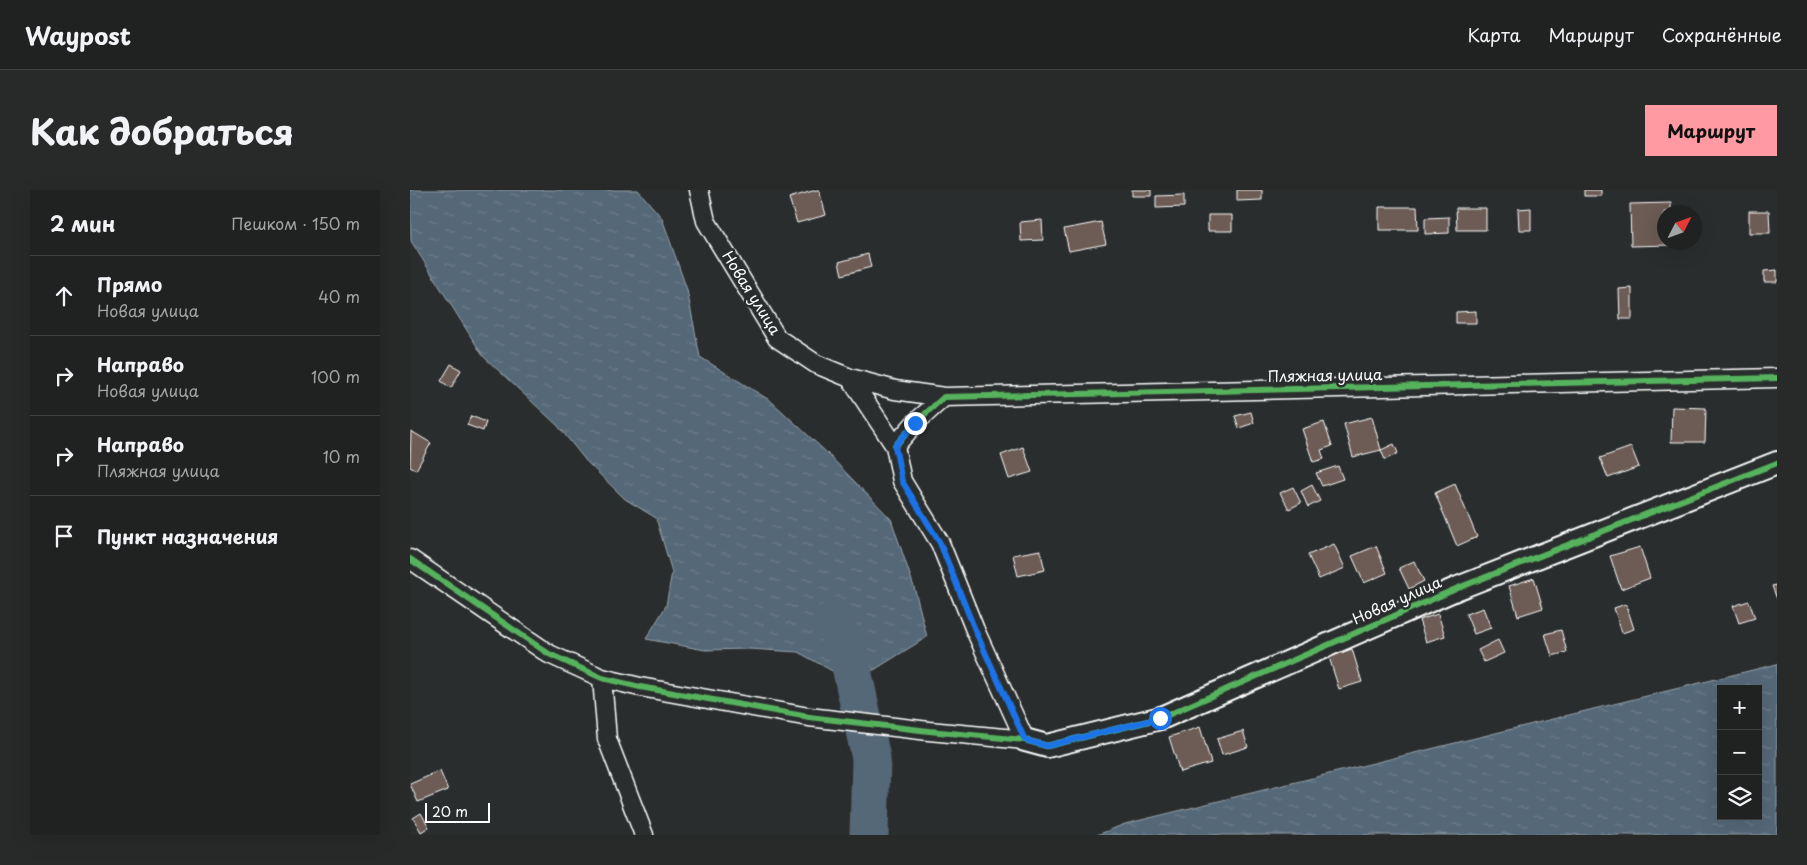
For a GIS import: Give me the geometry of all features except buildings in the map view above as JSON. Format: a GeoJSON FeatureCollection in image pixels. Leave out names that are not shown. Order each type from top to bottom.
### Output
{"type":"FeatureCollection","features":[{"type":"Feature","properties":{"kind":"street","name":"Новая улица"},"geometry":{"type":"LineString","coordinates":[[699,190],[706,221],[778,338],[816,364],[850,378],[895,390],[944,397]]}},
{"type":"Feature","properties":{"kind":"street"},"geometry":{"type":"LineString","coordinates":[[410,559],[549,654],[602,678],[640,688],[809,717],[1025,740],[975,630],[940,543],[902,481],[895,446],[850,378]]}},
{"type":"Feature","properties":{"kind":"street","name":"Пляжная улица"},"geometry":{"type":"LineString","coordinates":[[944,397],[1777,378]]}},
{"type":"Feature","properties":{"kind":"street"},"geometry":{"type":"LineString","coordinates":[[895,446],[915,423],[944,397]]}},
{"type":"Feature","properties":{"kind":"street","name":"Новая улица"},"geometry":{"type":"LineString","coordinates":[[1025,740],[1047,746],[1160,718],[1458,588],[1777,463]]}},
{"type":"Feature","properties":{"kind":"street"},"geometry":{"type":"LineString","coordinates":[[602,678],[607,739],[644,835]]}},
{"type":"Feature","properties":{"kind":"water"},"geometry":{"type":"Polygon","coordinates":[[[410,190],[638,190],[662,218],[687,290],[700,357],[771,401],[825,451],[891,519],[915,590],[927,637],[874,670],[834,672],[798,652],[748,649],[705,650],[646,639],[666,606],[672,572],[656,518],[625,499],[586,461],[558,426],[483,356],[411,241],[410,190]]]}},
{"type":"Feature","properties":{"kind":"water"},"geometry":{"type":"Polygon","coordinates":[[[1777,664],[1777,835],[1097,835],[1125,824],[1777,664]]]}},
{"type":"Feature","properties":{"kind":"waterway"},"geometry":{"type":"LineString","coordinates":[[831,622],[846,643],[871,758],[869,835]]}},
{"type":"Feature","properties":{"kind":"cycle path"},"geometry":{"type":"LineString","coordinates":[[895,446],[915,423],[944,397],[1777,378]]}},
{"type":"Feature","properties":{"kind":"cycle path"},"geometry":{"type":"LineString","coordinates":[[410,559],[549,654],[602,678],[640,687],[809,717],[1025,740],[1047,746],[1161,718],[1458,588],[1777,463]]}},
{"type":"Feature","properties":{"kind":"route"},"geometry":{"type":"LineString","coordinates":[[915,423],[895,446],[902,481],[940,543],[975,630],[1025,740],[1047,746],[1160,718]]}}]}
